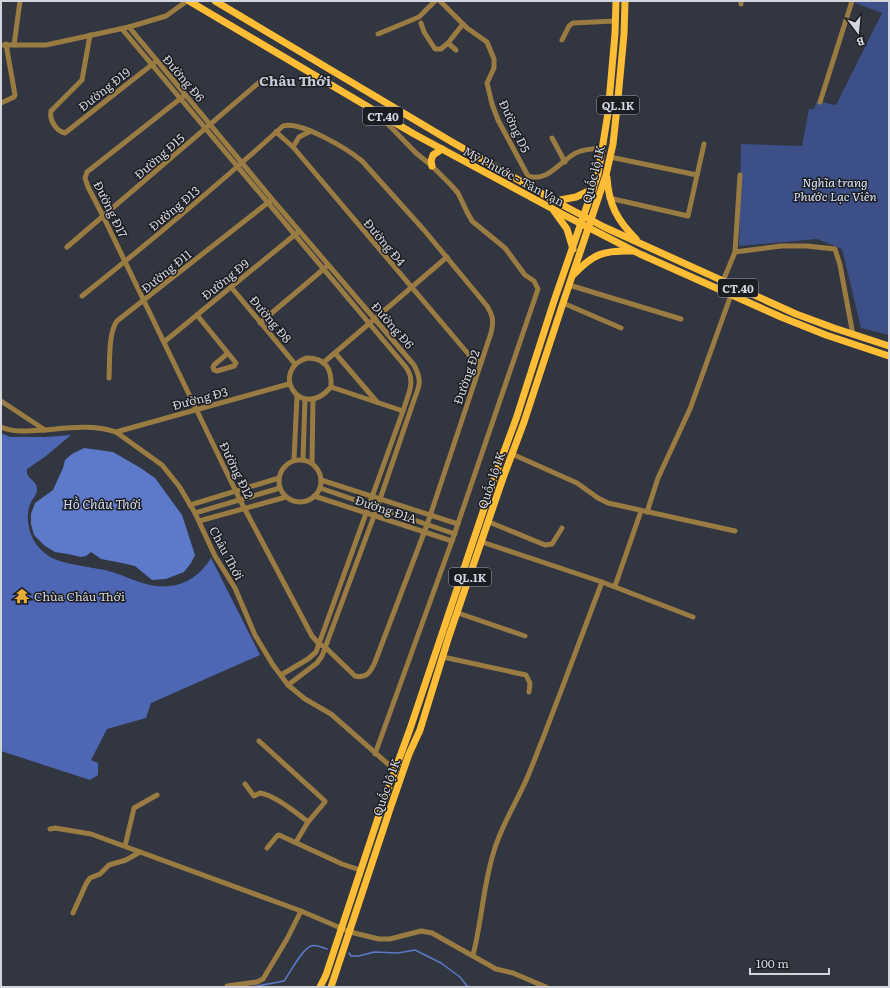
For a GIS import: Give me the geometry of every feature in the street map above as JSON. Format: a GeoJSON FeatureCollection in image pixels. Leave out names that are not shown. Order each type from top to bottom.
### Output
{"type":"FeatureCollection","features":[{"type":"Feature","properties":{"kind":"main road","name":"Mỹ Phước - Tân Vạn"},"geometry":{"type":"LineString","coordinates":[[188,1],[237,28],[312,75],[377,113],[442,149],[553,205],[584,216],[796,314],[853,335],[889,346]]}},
{"type":"Feature","properties":{"kind":"main road","name":"Mỹ Phước - Tân Vạn"},"geometry":{"type":"LineString","coordinates":[[215,1],[517,179],[581,224],[633,251],[780,317],[826,336],[889,356]]}},
{"type":"Feature","properties":{"kind":"main road","name":"Quốc lộ 1K"},"geometry":{"type":"LineString","coordinates":[[320,987],[495,476],[516,419],[554,300],[598,174],[608,113],[615,34],[616,1]]}},
{"type":"Feature","properties":{"kind":"main road","name":"Quốc lộ 1K"},"geometry":{"type":"LineString","coordinates":[[331,987],[402,774],[420,730],[482,542],[548,353],[563,303],[606,175],[618,98],[624,34],[625,1]]}},
{"type":"Feature","properties":{"kind":"main road"},"geometry":{"type":"LineString","coordinates":[[432,166],[431,161],[433,155],[442,149]]}},
{"type":"Feature","properties":{"kind":"main road"},"geometry":{"type":"LineString","coordinates":[[606,175],[609,198],[616,216],[639,242]]}},
{"type":"Feature","properties":{"kind":"main road"},"geometry":{"type":"LineString","coordinates":[[573,249],[567,229],[553,205],[576,197],[593,188]]}},
{"type":"Feature","properties":{"kind":"main road"},"geometry":{"type":"LineString","coordinates":[[572,276],[591,258],[600,254],[611,251],[633,251]]}},
{"type":"Feature","properties":{"kind":"street"},"geometry":{"type":"LineString","coordinates":[[14,45],[20,1]]}},
{"type":"Feature","properties":{"kind":"street"},"geometry":{"type":"LineString","coordinates":[[1,103],[14,97],[15,95],[4,44],[46,45],[122,29],[166,16],[188,1]]}},
{"type":"Feature","properties":{"kind":"street"},"geometry":{"type":"LineString","coordinates":[[378,34],[419,17],[436,1]]}},
{"type":"Feature","properties":{"kind":"street","name":"Đường D5"},"geometry":{"type":"LineString","coordinates":[[440,1],[463,24],[487,42],[494,59],[494,68],[487,82],[492,104],[505,134],[528,176]]}},
{"type":"Feature","properties":{"kind":"street"},"geometry":{"type":"LineString","coordinates":[[820,102],[852,1]]}},
{"type":"Feature","properties":{"kind":"street"},"geometry":{"type":"LineString","coordinates":[[562,40],[569,26],[573,23],[615,21]]}},
{"type":"Feature","properties":{"kind":"street"},"geometry":{"type":"LineString","coordinates":[[421,22],[424,32],[436,49],[441,49],[448,43],[463,24]]}},
{"type":"Feature","properties":{"kind":"street","name":"Đường Đ6"},"geometry":{"type":"LineString","coordinates":[[129,27],[154,62],[238,167],[328,265],[414,365],[419,375],[419,386],[380,499],[322,656],[317,663],[288,685]]}},
{"type":"Feature","properties":{"kind":"street","name":"Đường Đ6"},"geometry":{"type":"LineString","coordinates":[[122,29],[154,62]]}},
{"type":"Feature","properties":{"kind":"street","name":"Đường Đ19"},"geometry":{"type":"LineString","coordinates":[[90,35],[82,80],[51,111],[50,115],[56,129],[61,132],[65,133],[154,62]]}},
{"type":"Feature","properties":{"kind":"street"},"geometry":{"type":"LineString","coordinates":[[448,43],[456,50]]}},
{"type":"Feature","properties":{"kind":"street","name":"Đường Đ15"},"geometry":{"type":"LineString","coordinates":[[67,247],[263,79]]}},
{"type":"Feature","properties":{"kind":"street","name":"Đường Đ6"},"geometry":{"type":"LineString","coordinates":[[183,97],[210,124],[243,163],[270,201]]}},
{"type":"Feature","properties":{"kind":"street","name":"Đường Đ17"},"geometry":{"type":"LineString","coordinates":[[144,301],[85,178],[87,172],[183,97]]}},
{"type":"Feature","properties":{"kind":"street"},"geometry":{"type":"LineString","coordinates":[[375,754],[455,534],[538,289],[534,281],[525,275],[505,248],[472,221],[466,212],[458,193],[377,113]]}},
{"type":"Feature","properties":{"kind":"street","name":"Đường Đ2"},"geometry":{"type":"LineString","coordinates":[[276,132],[283,126],[292,124],[311,131],[353,153],[362,161],[487,306],[492,315],[493,324],[427,524],[371,672],[360,678],[355,676],[325,647]]}},
{"type":"Feature","properties":{"kind":"street"},"geometry":{"type":"LineString","coordinates":[[293,147],[299,137],[311,131]]}},
{"type":"Feature","properties":{"kind":"street","name":"Đường Đ13"},"geometry":{"type":"LineString","coordinates":[[82,296],[243,163],[276,132]]}},
{"type":"Feature","properties":{"kind":"street","name":"Đường Đ4"},"geometry":{"type":"LineString","coordinates":[[276,132],[293,147],[470,356],[481,363]]}},
{"type":"Feature","properties":{"kind":"street"},"geometry":{"type":"LineString","coordinates":[[552,138],[565,162]]}},
{"type":"Feature","properties":{"kind":"street"},"geometry":{"type":"LineString","coordinates":[[609,198],[688,216],[704,144]]}},
{"type":"Feature","properties":{"kind":"street"},"geometry":{"type":"LineString","coordinates":[[517,179],[528,176],[533,178],[541,177],[565,162],[576,153],[603,148]]}},
{"type":"Feature","properties":{"kind":"street"},"geometry":{"type":"LineString","coordinates":[[610,157],[697,176]]}},
{"type":"Feature","properties":{"kind":"street"},"geometry":{"type":"LineString","coordinates":[[723,281],[735,252],[740,174]]}},
{"type":"Feature","properties":{"kind":"street","name":"Đường Đ11"},"geometry":{"type":"LineString","coordinates":[[109,378],[113,326],[270,201]]}},
{"type":"Feature","properties":{"kind":"street","name":"Đường Đ6"},"geometry":{"type":"LineString","coordinates":[[281,675],[313,656],[319,644],[407,398],[412,379],[410,372],[323,269],[297,233]]}},
{"type":"Feature","properties":{"kind":"street","name":"Đường Đ9"},"geometry":{"type":"LineString","coordinates":[[164,342],[297,233]]}},
{"type":"Feature","properties":{"kind":"street"},"geometry":{"type":"LineString","coordinates":[[735,252],[778,246],[807,246],[835,249],[840,265],[853,335]]}},
{"type":"Feature","properties":{"kind":"street"},"geometry":{"type":"LineString","coordinates":[[323,363],[446,257]]}},
{"type":"Feature","properties":{"kind":"street"},"geometry":{"type":"LineString","coordinates":[[260,323],[328,265]]}},
{"type":"Feature","properties":{"kind":"street"},"geometry":{"type":"LineString","coordinates":[[569,285],[681,319]]}},
{"type":"Feature","properties":{"kind":"street","name":"Đường Đ8"},"geometry":{"type":"LineString","coordinates":[[231,287],[295,364]]}},
{"type":"Feature","properties":{"kind":"street"},"geometry":{"type":"LineString","coordinates":[[342,291],[347,288]]}},
{"type":"Feature","properties":{"kind":"street"},"geometry":{"type":"LineString","coordinates":[[648,512],[658,478],[690,409],[731,295]]}},
{"type":"Feature","properties":{"kind":"street","name":"Đường Đ12"},"geometry":{"type":"LineString","coordinates":[[144,301],[240,500],[312,636],[319,644]]}},
{"type":"Feature","properties":{"kind":"street"},"geometry":{"type":"LineString","coordinates":[[563,303],[621,328]]}},
{"type":"Feature","properties":{"kind":"street"},"geometry":{"type":"LineString","coordinates":[[197,315],[228,353]]}},
{"type":"Feature","properties":{"kind":"street"},"geometry":{"type":"LineString","coordinates":[[335,353],[377,402]]}},
{"type":"Feature","properties":{"kind":"street"},"geometry":{"type":"LineString","coordinates":[[401,361],[406,356]]}},
{"type":"Feature","properties":{"kind":"street"},"geometry":{"type":"LineString","coordinates":[[307,358],[314,358],[323,363],[329,369],[331,374],[331,387],[322,396],[313,400],[298,396],[292,389],[289,377],[295,364],[307,358]]}},
{"type":"Feature","properties":{"kind":"street","name":"Đường Đ3"},"geometry":{"type":"LineString","coordinates":[[116,432],[290,384]]}},
{"type":"Feature","properties":{"kind":"street"},"geometry":{"type":"LineString","coordinates":[[331,387],[402,411]]}},
{"type":"Feature","properties":{"kind":"street"},"geometry":{"type":"LineString","coordinates":[[294,460],[298,396]]}},
{"type":"Feature","properties":{"kind":"street"},"geometry":{"type":"LineString","coordinates":[[407,398],[414,400]]}},
{"type":"Feature","properties":{"kind":"street"},"geometry":{"type":"LineString","coordinates":[[303,460],[305,399]]}},
{"type":"Feature","properties":{"kind":"street"},"geometry":{"type":"LineString","coordinates":[[312,463],[313,400]]}},
{"type":"Feature","properties":{"kind":"street"},"geometry":{"type":"LineString","coordinates":[[1,401],[45,430]]}},
{"type":"Feature","properties":{"kind":"street","name":"Châu Thới"},"geometry":{"type":"LineString","coordinates":[[1,427],[18,431],[88,427],[116,432],[162,465],[179,486],[190,505],[215,556],[235,588],[255,635],[273,665],[288,685],[305,699],[335,717],[394,771]]}},
{"type":"Feature","properties":{"kind":"street"},"geometry":{"type":"LineString","coordinates":[[296,428],[312,428]]}},
{"type":"Feature","properties":{"kind":"street"},"geometry":{"type":"LineString","coordinates":[[392,438],[400,441]]}},
{"type":"Feature","properties":{"kind":"street"},"geometry":{"type":"LineString","coordinates":[[512,454],[577,483],[598,498],[608,503],[735,531]]}},
{"type":"Feature","properties":{"kind":"street"},"geometry":{"type":"LineString","coordinates":[[294,460],[303,460],[312,463],[318,470],[321,480],[320,488],[314,496],[303,501],[292,500],[286,497],[280,488],[279,478],[285,466],[294,460]]}},
{"type":"Feature","properties":{"kind":"street"},"geometry":{"type":"LineString","coordinates":[[190,505],[279,478]]}},
{"type":"Feature","properties":{"kind":"street","name":"Đường Đ1A"},"geometry":{"type":"LineString","coordinates":[[321,480],[458,524]]}},
{"type":"Feature","properties":{"kind":"street"},"geometry":{"type":"LineString","coordinates":[[194,513],[280,488]]}},
{"type":"Feature","properties":{"kind":"street","name":"Đường Đ1A"},"geometry":{"type":"LineString","coordinates":[[320,488],[455,534]]}},
{"type":"Feature","properties":{"kind":"street","name":"Đường Đ1A"},"geometry":{"type":"LineString","coordinates":[[314,496],[452,541]]}},
{"type":"Feature","properties":{"kind":"street"},"geometry":{"type":"LineString","coordinates":[[199,522],[286,497]]}},
{"type":"Feature","properties":{"kind":"street"},"geometry":{"type":"LineString","coordinates":[[615,586],[641,511]]}},
{"type":"Feature","properties":{"kind":"street"},"geometry":{"type":"LineString","coordinates":[[489,522],[545,545],[552,544],[562,528]]}},
{"type":"Feature","properties":{"kind":"street"},"geometry":{"type":"LineString","coordinates":[[482,542],[615,586],[693,616]]}},
{"type":"Feature","properties":{"kind":"street"},"geometry":{"type":"LineString","coordinates":[[351,554],[359,557]]}},
{"type":"Feature","properties":{"kind":"street"},"geometry":{"type":"LineString","coordinates":[[473,955],[479,934],[487,879],[494,851],[529,773],[602,582]]}},
{"type":"Feature","properties":{"kind":"street"},"geometry":{"type":"LineString","coordinates":[[335,601],[342,603]]}},
{"type":"Feature","properties":{"kind":"street"},"geometry":{"type":"LineString","coordinates":[[458,613],[525,636]]}},
{"type":"Feature","properties":{"kind":"street"},"geometry":{"type":"LineString","coordinates":[[319,644],[325,647]]}},
{"type":"Feature","properties":{"kind":"street"},"geometry":{"type":"LineString","coordinates":[[443,657],[526,675],[530,683],[529,692]]}},
{"type":"Feature","properties":{"kind":"street"},"geometry":{"type":"LineString","coordinates":[[259,741],[325,800],[325,802],[308,822],[296,842]]}},
{"type":"Feature","properties":{"kind":"street"},"geometry":{"type":"LineString","coordinates":[[394,771],[402,774]]}},
{"type":"Feature","properties":{"kind":"street"},"geometry":{"type":"LineString","coordinates":[[245,784],[254,796],[260,793],[266,794],[290,808],[308,822]]}},
{"type":"Feature","properties":{"kind":"street"},"geometry":{"type":"LineString","coordinates":[[125,846],[134,808],[157,795]]}},
{"type":"Feature","properties":{"kind":"street"},"geometry":{"type":"LineString","coordinates":[[50,829],[55,828],[91,834],[301,911],[350,932],[378,939],[390,939],[421,931],[432,933],[496,969],[513,973],[546,987]]}},
{"type":"Feature","properties":{"kind":"street"},"geometry":{"type":"LineString","coordinates":[[267,848],[277,836],[280,835],[342,864],[360,870]]}},
{"type":"Feature","properties":{"kind":"street"},"geometry":{"type":"LineString","coordinates":[[73,913],[90,878],[100,874],[109,865],[126,860],[140,852]]}},
{"type":"Feature","properties":{"kind":"street"},"geometry":{"type":"LineString","coordinates":[[227,986],[257,982],[263,979],[287,939],[301,911]]}},
{"type":"Feature","properties":{"kind":"green space","name":"Nghĩa trang Phước Lạc Viên"},"geometry":{"type":"Polygon","coordinates":[[[856,1],[889,1],[889,335],[861,328],[842,249],[817,239],[739,246],[741,144],[802,146],[809,109],[814,109],[817,101],[836,105],[882,13],[855,3],[856,1]]]}},
{"type":"Feature","properties":{"kind":"shaded area"},"geometry":{"type":"Polygon","coordinates":[[[1,433],[10,437],[71,435],[46,456],[27,469],[29,478],[35,483],[37,489],[29,507],[28,517],[30,532],[38,547],[50,557],[62,562],[105,570],[144,584],[161,586],[176,585],[188,581],[203,569],[211,558],[260,655],[151,703],[146,718],[107,729],[91,760],[98,763],[98,775],[90,780],[1,751],[1,433]]]}},
{"type":"Feature","properties":{"kind":"water","name":"Hồ Châu Thới"},"geometry":{"type":"Polygon","coordinates":[[[84,448],[113,452],[155,478],[182,515],[195,555],[184,572],[166,579],[152,580],[135,566],[101,559],[91,552],[86,556],[81,557],[55,552],[45,546],[34,535],[31,524],[31,514],[35,503],[53,490],[65,460],[72,454],[84,448]]]}},
{"type":"Feature","properties":{"kind":"waterway"},"geometry":{"type":"LineString","coordinates":[[252,987],[284,981],[300,956],[311,946],[327,949]]}},
{"type":"Feature","properties":{"kind":"waterway"},"geometry":{"type":"LineString","coordinates":[[349,953],[351,956],[359,956],[374,952],[398,953],[415,950],[441,963],[460,977],[467,986],[473,987]]}},
{"type":"Feature","properties":{"kind":"place","name":"Chùa Châu Thới"},"geometry":{"type":"Point","coordinates":[22,596]}},
{"type":"Feature","properties":{"kind":"district","name":"Châu Thới"},"geometry":{"type":"Point","coordinates":[295,80]}}]}
